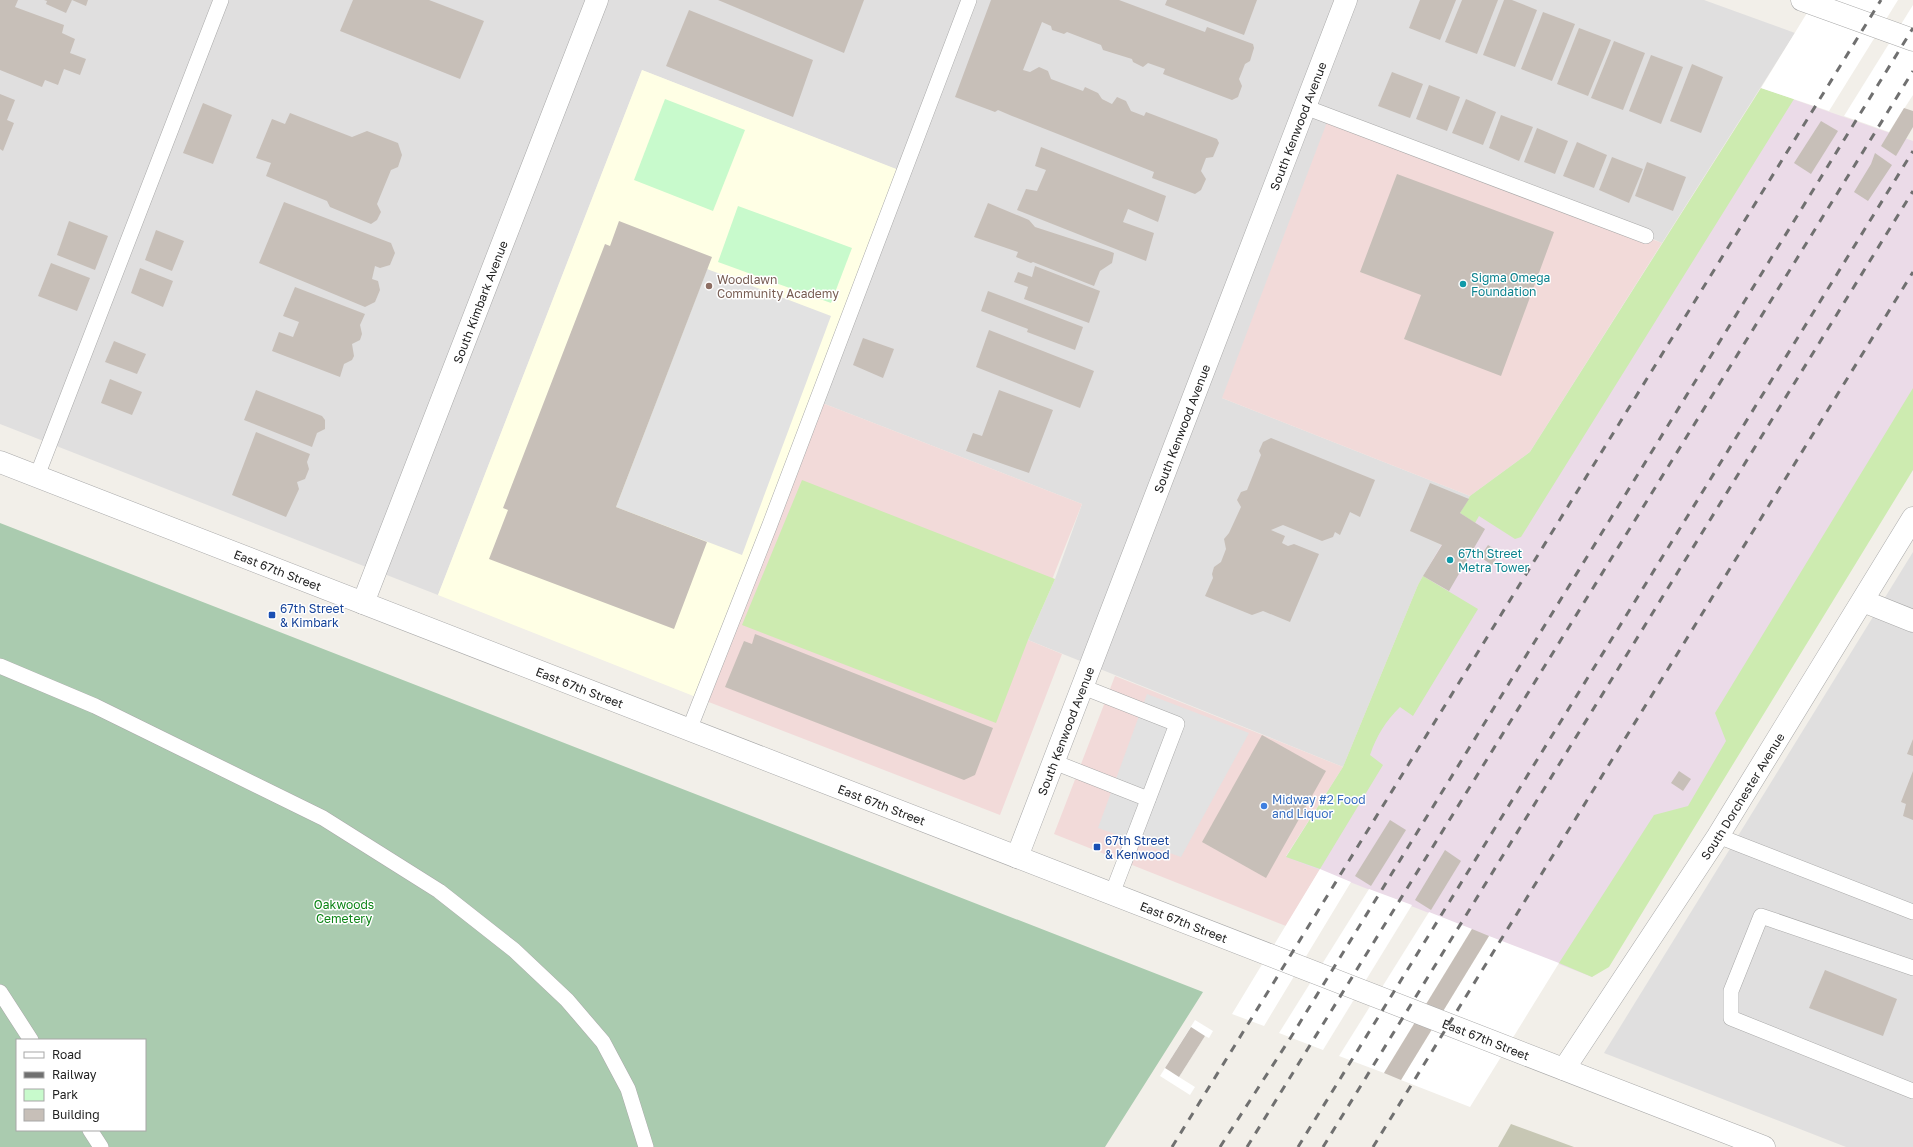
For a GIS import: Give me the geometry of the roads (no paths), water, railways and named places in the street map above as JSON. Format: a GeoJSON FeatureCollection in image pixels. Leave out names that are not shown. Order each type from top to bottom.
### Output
{"type":"FeatureCollection","features":[{"type":"Feature","properties":{"kind":"street","name":"South Kimbark Avenue"},"geometry":{"type":"LineString","coordinates":[[363,603],[597,0]]}},
{"type":"Feature","properties":{"kind":"street","name":"South Kenwood Avenue"},"geometry":{"type":"LineString","coordinates":[[1017,857],[1346,0]]}},
{"type":"Feature","properties":{"kind":"street"},"geometry":{"type":"LineString","coordinates":[[1802,0],[1913,40]]}},
{"type":"Feature","properties":{"kind":"street","name":"East 67th Street"},"geometry":{"type":"LineString","coordinates":[[0,462],[1564,1069],[1735,1142],[1764,1147]]}},
{"type":"Feature","properties":{"kind":"street","name":"South Dorchester Avenue"},"geometry":{"type":"LineString","coordinates":[[1564,1069],[1718,836],[1913,518]]}},
{"type":"Feature","properties":{"kind":"street"},"geometry":{"type":"LineString","coordinates":[[1863,601],[1913,621]]}},
{"type":"Feature","properties":{"kind":"lane"},"geometry":{"type":"LineString","coordinates":[[37,476],[221,0]]}},
{"type":"Feature","properties":{"kind":"lane"},"geometry":{"type":"LineString","coordinates":[[689,730],[769,527],[969,0]]}},
{"type":"Feature","properties":{"kind":"lane"},"geometry":{"type":"LineString","coordinates":[[1305,107],[1646,236]]}},
{"type":"Feature","properties":{"kind":"lane"},"geometry":{"type":"LineString","coordinates":[[0,666],[95,706],[323,818],[438,891],[519,955],[567,1000],[604,1042],[628,1089],[646,1147]]}},
{"type":"Feature","properties":{"kind":"lane"},"geometry":{"type":"LineString","coordinates":[[1083,687],[1176,724],[1112,894]]}},
{"type":"Feature","properties":{"kind":"lane"},"geometry":{"type":"LineString","coordinates":[[1054,762],[1148,799]]}},
{"type":"Feature","properties":{"kind":"lane"},"geometry":{"type":"LineString","coordinates":[[1718,836],[1913,912]]}},
{"type":"Feature","properties":{"kind":"lane"},"geometry":{"type":"LineString","coordinates":[[1913,968],[1761,916],[1731,991],[1731,1018],[1913,1091]]}},
{"type":"Feature","properties":{"kind":"lane"},"geometry":{"type":"LineString","coordinates":[[0,992],[30,1039]]}},
{"type":"Feature","properties":{"kind":"lane"},"geometry":{"type":"LineString","coordinates":[[91,1131],[101,1147]]}},
{"type":"Feature","properties":{"kind":"railway"},"geometry":{"type":"LineString","coordinates":[[1172,1147],[1881,0]]}},
{"type":"Feature","properties":{"kind":"railway"},"geometry":{"type":"LineString","coordinates":[[1220,1147],[1291,1037],[1913,28]]}},
{"type":"Feature","properties":{"kind":"railway"},"geometry":{"type":"LineString","coordinates":[[1247,1147],[1913,71]]}},
{"type":"Feature","properties":{"kind":"railway"},"geometry":{"type":"LineString","coordinates":[[1298,1147],[1913,151]]}},
{"type":"Feature","properties":{"kind":"railway"},"geometry":{"type":"LineString","coordinates":[[1323,1147],[1913,191]]}},
{"type":"Feature","properties":{"kind":"railway"},"geometry":{"type":"LineString","coordinates":[[1373,1147],[1913,272]]}},
{"type":"Feature","properties":{"kind":"place","name":"Sigma Omega Foundation"},"geometry":{"type":"Point","coordinates":[1463,284]}},
{"type":"Feature","properties":{"kind":"place","name":"Woodlawn Community Academy"},"geometry":{"type":"Point","coordinates":[709,286]}},
{"type":"Feature","properties":{"kind":"place","name":"67th Street Metra Tower"},"geometry":{"type":"Point","coordinates":[1450,560]}},
{"type":"Feature","properties":{"kind":"place","name":"67th Street & Kimbark"},"geometry":{"type":"Point","coordinates":[272,615]}},
{"type":"Feature","properties":{"kind":"place","name":"Midway #2 Food and Liquor"},"geometry":{"type":"Point","coordinates":[1264,806]}},
{"type":"Feature","properties":{"kind":"place","name":"67th Street & Kenwood"},"geometry":{"type":"Point","coordinates":[1097,847]}},
{"type":"Feature","properties":{"kind":"park label","name":"Oakwoods Cemetery"},"geometry":{"type":"Point","coordinates":[344,911]}}]}
